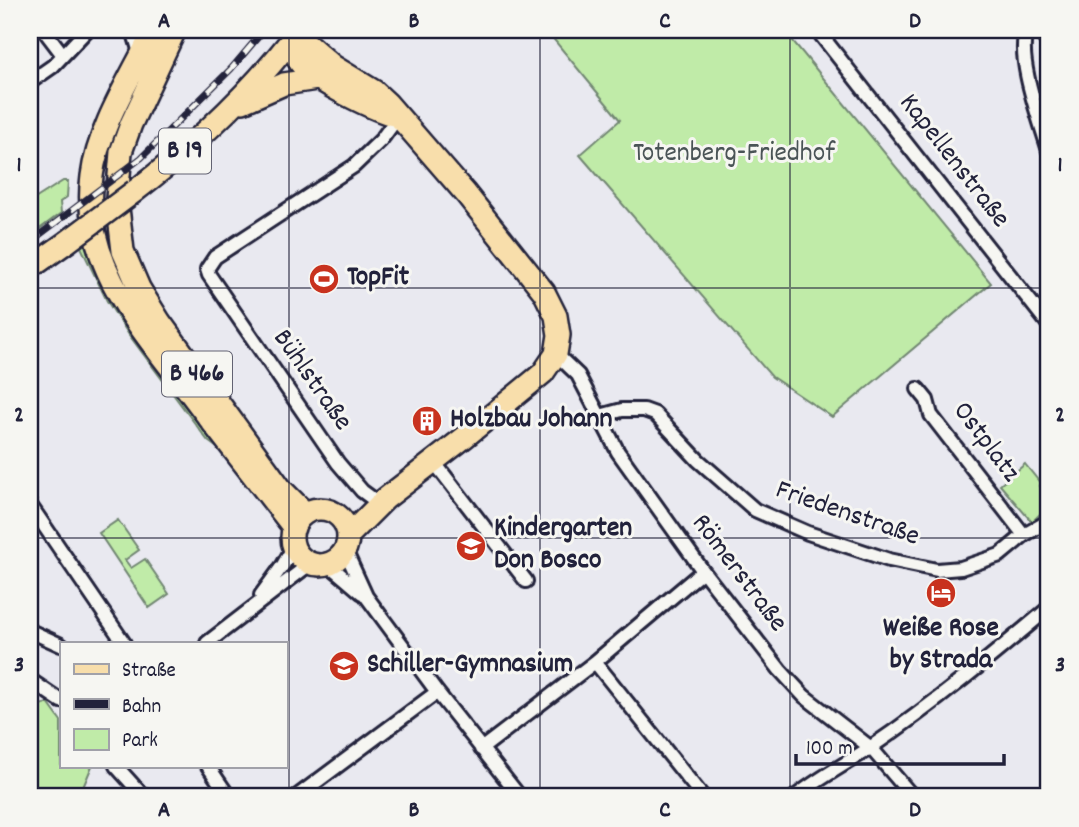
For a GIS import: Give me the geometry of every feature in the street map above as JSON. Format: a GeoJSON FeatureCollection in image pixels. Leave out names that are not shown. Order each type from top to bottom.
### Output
{"type":"FeatureCollection","features":[{"type":"Feature","properties":{"kind":"main road","name":"B 466"},"geometry":{"type":"LineString","coordinates":[[154,30],[106,130],[96,157],[92,175],[91,213],[98,248],[113,284],[137,324],[297,529]]}},
{"type":"Feature","properties":{"kind":"main road","name":"B 466"},"geometry":{"type":"LineString","coordinates":[[175,30],[131,124],[121,152],[117,199],[124,251],[139,288],[160,322],[282,490],[297,529],[298,553],[333,553]]}},
{"type":"Feature","properties":{"kind":"main road"},"geometry":{"type":"LineString","coordinates":[[297,32],[296,52],[300,64],[317,79],[375,109],[398,117]]}},
{"type":"Feature","properties":{"kind":"main road"},"geometry":{"type":"LineString","coordinates":[[297,32],[333,65],[381,96],[428,148],[544,292],[559,326],[556,354],[537,379],[434,463],[340,516]]}},
{"type":"Feature","properties":{"kind":"main road","name":"B 19"},"geometry":{"type":"LineString","coordinates":[[30,268],[186,150],[232,107],[297,32]]}},
{"type":"Feature","properties":{"kind":"main road"},"geometry":{"type":"LineString","coordinates":[[232,107],[284,84],[317,79]]}},
{"type":"Feature","properties":{"kind":"main road"},"geometry":{"type":"LineString","coordinates":[[333,553],[375,497]]}},
{"type":"Feature","properties":{"kind":"main road"},"geometry":{"type":"LineString","coordinates":[[297,529],[323,508],[340,516],[347,529],[333,553]]}},
{"type":"Feature","properties":{"kind":"street"},"geometry":{"type":"LineString","coordinates":[[44,30],[63,55]]}},
{"type":"Feature","properties":{"kind":"street"},"geometry":{"type":"LineString","coordinates":[[30,82],[63,55],[87,30]]}},
{"type":"Feature","properties":{"kind":"street"},"geometry":{"type":"LineString","coordinates":[[133,30],[141,57]]}},
{"type":"Feature","properties":{"kind":"street"},"geometry":{"type":"LineString","coordinates":[[154,30],[165,50]]}},
{"type":"Feature","properties":{"kind":"street","name":"Kapellenstraße"},"geometry":{"type":"LineString","coordinates":[[817,30],[1049,325]]}},
{"type":"Feature","properties":{"kind":"street"},"geometry":{"type":"LineString","coordinates":[[1027,30],[1024,35],[1025,57],[1030,87],[1049,150]]}},
{"type":"Feature","properties":{"kind":"street"},"geometry":{"type":"LineString","coordinates":[[1038,30],[1049,43]]}},
{"type":"Feature","properties":{"kind":"street","name":"Bühlstraße"},"geometry":{"type":"LineString","coordinates":[[375,497],[338,463],[207,269],[215,257],[355,166],[382,140],[398,117]]}},
{"type":"Feature","properties":{"kind":"street","name":"Römerstraße"},"geometry":{"type":"LineString","coordinates":[[556,354],[568,363],[578,376],[618,452],[703,571],[793,684],[804,696],[871,748],[913,797]]}},
{"type":"Feature","properties":{"kind":"street","name":"Ostplatz"},"geometry":{"type":"LineString","coordinates":[[918,389],[927,400],[930,415],[1024,536]]}},
{"type":"Feature","properties":{"kind":"street","name":"Friedenstraße"},"geometry":{"type":"LineString","coordinates":[[600,416],[622,410],[654,414],[698,460],[755,510],[808,533],[889,560],[937,570],[961,568],[1000,555],[1024,536]]}},
{"type":"Feature","properties":{"kind":"street"},"geometry":{"type":"LineString","coordinates":[[434,463],[526,581]]}},
{"type":"Feature","properties":{"kind":"street"},"geometry":{"type":"LineString","coordinates":[[30,505],[121,640]]}},
{"type":"Feature","properties":{"kind":"street"},"geometry":{"type":"LineString","coordinates":[[1024,536],[1049,521]]}},
{"type":"Feature","properties":{"kind":"street"},"geometry":{"type":"LineString","coordinates":[[251,608],[284,565],[297,529]]}},
{"type":"Feature","properties":{"kind":"street"},"geometry":{"type":"LineString","coordinates":[[333,553],[520,797]]}},
{"type":"Feature","properties":{"kind":"street"},"geometry":{"type":"LineString","coordinates":[[333,553],[366,596]]}},
{"type":"Feature","properties":{"kind":"street"},"geometry":{"type":"LineString","coordinates":[[208,642],[251,608],[333,553]]}},
{"type":"Feature","properties":{"kind":"street"},"geometry":{"type":"LineString","coordinates":[[481,749],[596,662],[703,571]]}},
{"type":"Feature","properties":{"kind":"street"},"geometry":{"type":"LineString","coordinates":[[795,797],[814,782],[871,748],[1049,608]]}},
{"type":"Feature","properties":{"kind":"street"},"geometry":{"type":"LineString","coordinates":[[30,631],[60,645]]}},
{"type":"Feature","properties":{"kind":"street"},"geometry":{"type":"LineString","coordinates":[[596,662],[704,797]]}},
{"type":"Feature","properties":{"kind":"street"},"geometry":{"type":"LineString","coordinates":[[30,680],[60,700]]}},
{"type":"Feature","properties":{"kind":"street"},"geometry":{"type":"LineString","coordinates":[[296,797],[437,692]]}},
{"type":"Feature","properties":{"kind":"street"},"geometry":{"type":"LineString","coordinates":[[118,768],[144,797]]}},
{"type":"Feature","properties":{"kind":"street"},"geometry":{"type":"LineString","coordinates":[[209,768],[229,797]]}},
{"type":"Feature","properties":{"kind":"green space","name":"Totenberg-Friedhof"},"geometry":{"type":"Polygon","coordinates":[[[546,30],[784,30],[991,283],[832,417],[772,377],[580,155],[620,120],[546,30]]]}},
{"type":"Feature","properties":{"kind":"green space"},"geometry":{"type":"Polygon","coordinates":[[[63,181],[68,181],[67,197],[60,202],[61,213],[30,236],[30,202],[63,181]]]}},
{"type":"Feature","properties":{"kind":"green space"},"geometry":{"type":"Polygon","coordinates":[[[85,244],[107,292],[243,467],[208,441],[129,335],[107,301],[81,247],[85,244]]]}},
{"type":"Feature","properties":{"kind":"green space"},"geometry":{"type":"Polygon","coordinates":[[[1025,464],[1049,498],[1049,505],[1032,522],[1000,485],[1025,464]]]}},
{"type":"Feature","properties":{"kind":"green space"},"geometry":{"type":"Polygon","coordinates":[[[118,520],[139,550],[125,560],[131,568],[145,559],[169,594],[149,608],[99,533],[118,520]]]}},
{"type":"Feature","properties":{"kind":"green space"},"geometry":{"type":"Polygon","coordinates":[[[48,703],[60,720],[60,768],[91,768],[79,797],[30,797],[30,707],[48,703]]]}},
{"type":"Feature","properties":{"kind":"railway"},"geometry":{"type":"LineString","coordinates":[[30,242],[141,158],[231,69],[264,30]]}},
{"type":"Feature","properties":{"kind":"place","name":"TopFit"},"geometry":{"type":"Point","coordinates":[324,279]}},
{"type":"Feature","properties":{"kind":"place","name":"Holzbau Johann"},"geometry":{"type":"Point","coordinates":[427,421]}},
{"type":"Feature","properties":{"kind":"place","name":"Kindergarten Don Bosco"},"geometry":{"type":"Point","coordinates":[471,546]}},
{"type":"Feature","properties":{"kind":"place","name":"Weiße Rose by Strada"},"geometry":{"type":"Point","coordinates":[941,593]}},
{"type":"Feature","properties":{"kind":"place","name":"Schiller-Gymnasium"},"geometry":{"type":"Point","coordinates":[344,666]}}]}
